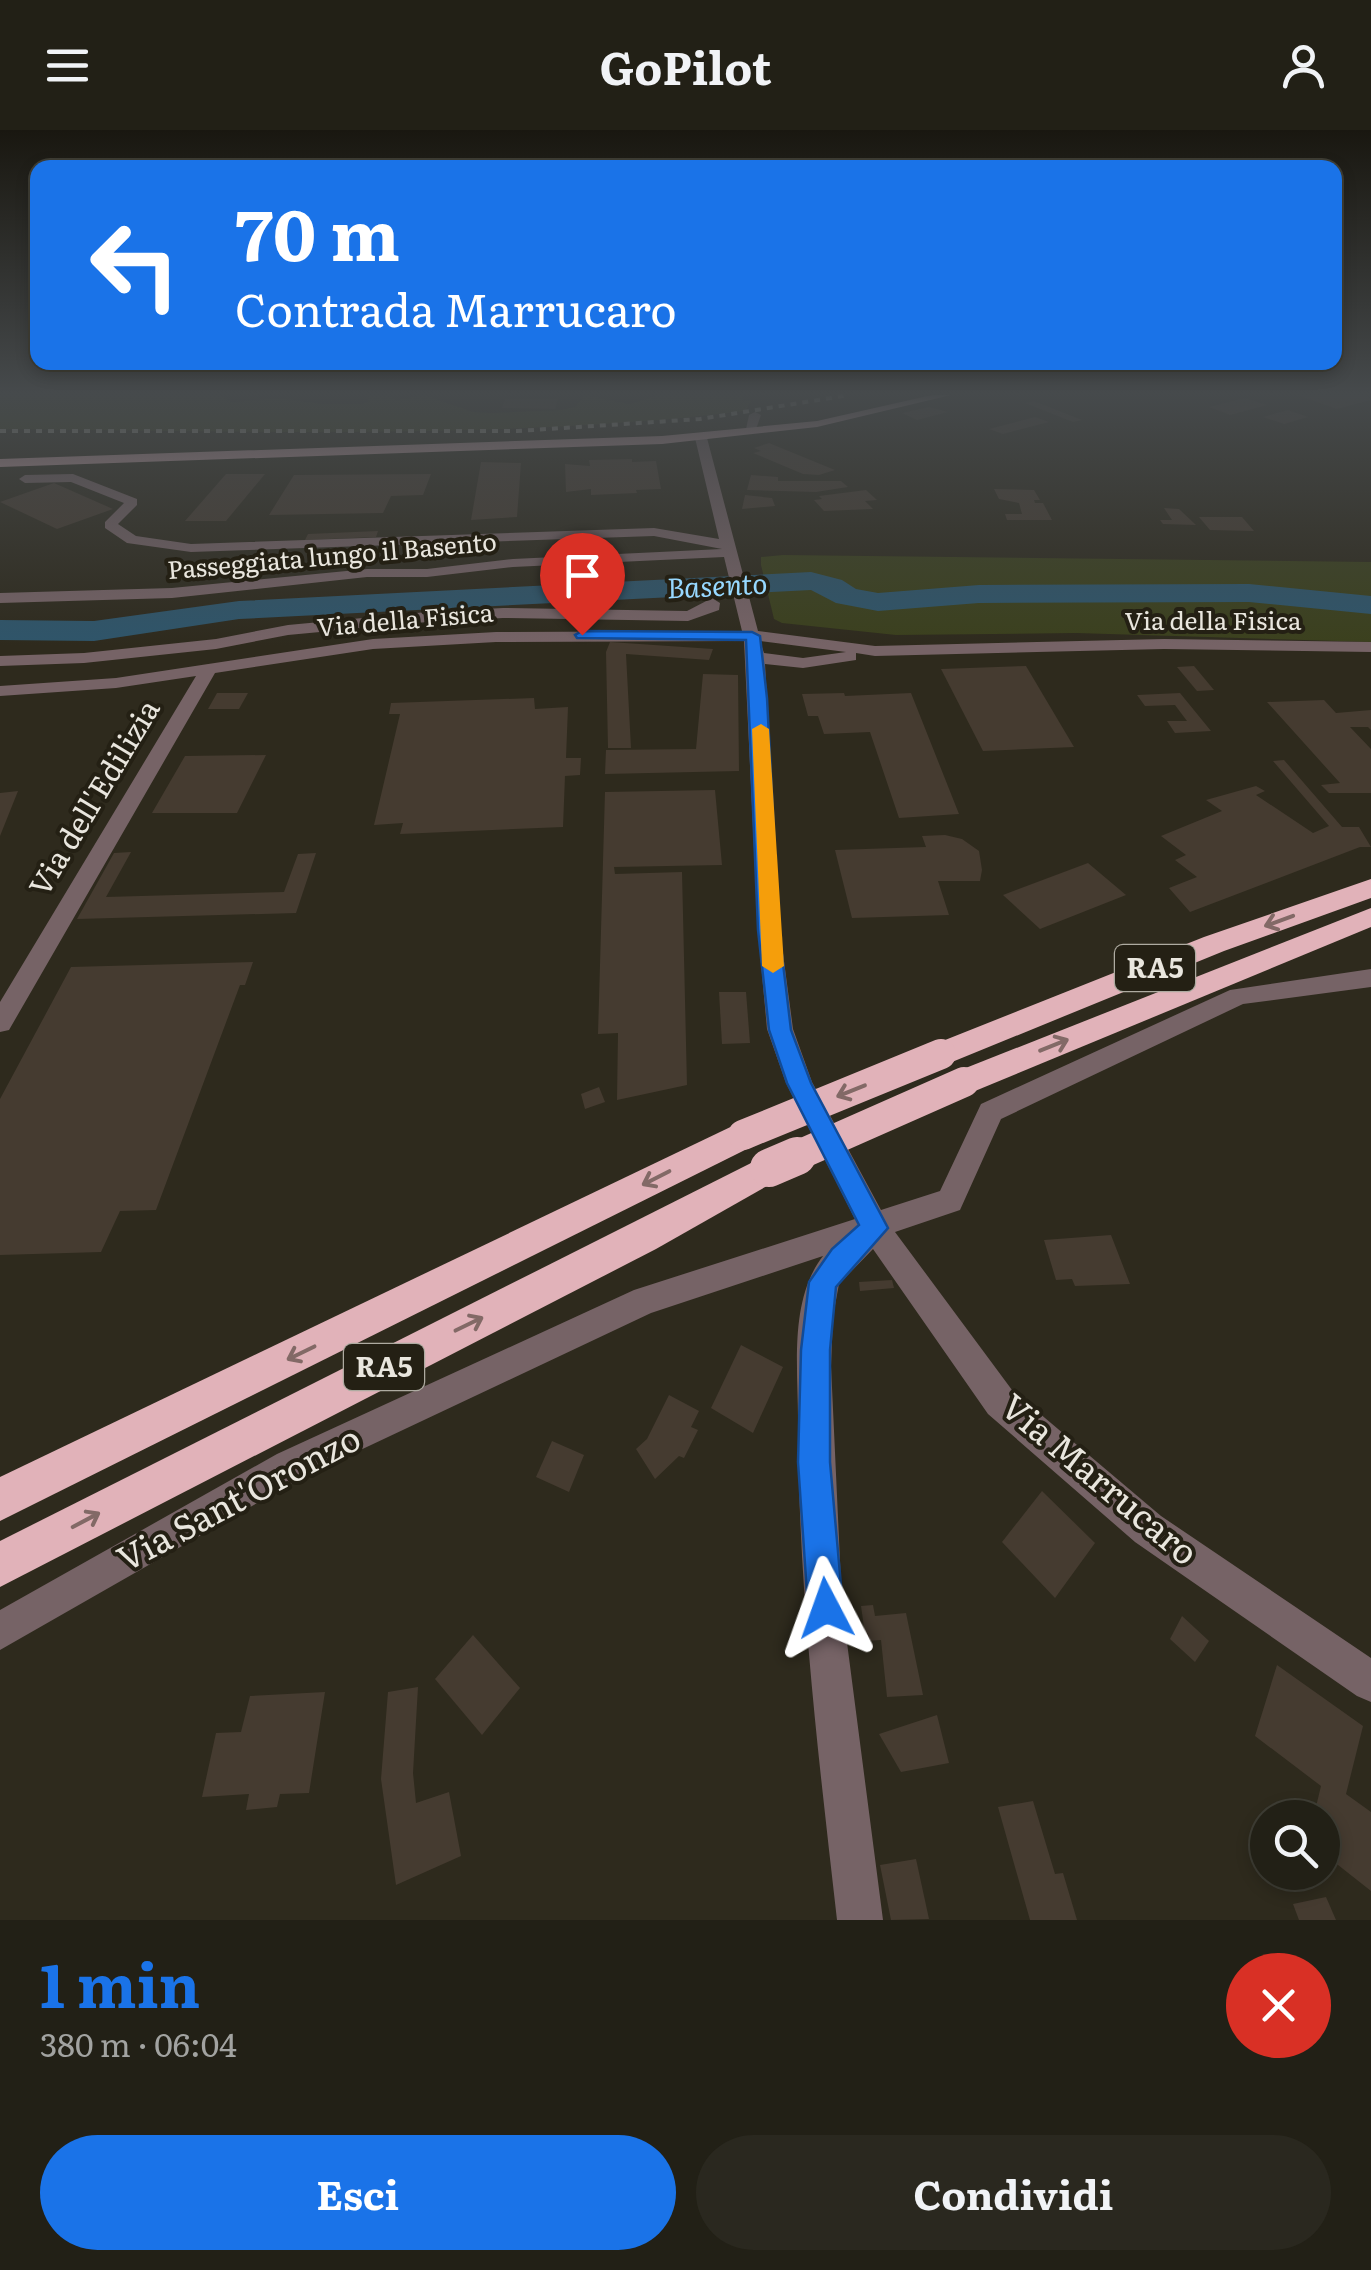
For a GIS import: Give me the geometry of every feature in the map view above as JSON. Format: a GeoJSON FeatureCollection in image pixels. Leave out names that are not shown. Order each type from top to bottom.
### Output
{"type":"FeatureCollection","features":[{"type":"Feature","properties":{"kind":"highway","name":"RA5"},"geometry":{"type":"LineString","coordinates":[[0,1500],[743,1134],[1214,944],[1371,888]]}},
{"type":"Feature","properties":{"kind":"highway","name":"RA5"},"geometry":{"type":"LineString","coordinates":[[0,1565],[262,1428],[644,1238],[769,1168],[964,1082],[1371,917]]}},
{"type":"Feature","properties":{"kind":"street"},"geometry":{"type":"LineString","coordinates":[[25,479],[47,479]]}},
{"type":"Feature","properties":{"kind":"street"},"geometry":{"type":"LineString","coordinates":[[74,479],[132,502],[110,525],[132,540],[191,548],[654,532],[692,525],[718,508]]}},
{"type":"Feature","properties":{"kind":"street"},"geometry":{"type":"LineString","coordinates":[[711,479],[728,547],[752,617]]}},
{"type":"Feature","properties":{"kind":"street"},"geometry":{"type":"LineString","coordinates":[[692,525],[728,547],[742,546],[749,562],[754,646],[875,651]]}},
{"type":"Feature","properties":{"kind":"street","name":"Passeggiata lungo il Basento"},"geometry":{"type":"LineString","coordinates":[[0,598],[172,593],[334,576],[728,547]]}},
{"type":"Feature","properties":{"kind":"street"},"geometry":{"type":"LineString","coordinates":[[0,661],[84,658],[216,644],[288,630],[427,617],[503,613],[688,616],[708,612],[714,606],[712,602]]}},
{"type":"Feature","properties":{"kind":"street","name":"Via della Fisica"},"geometry":{"type":"LineString","coordinates":[[0,691],[83,686],[332,649],[553,635],[754,646],[782,663],[817,662],[875,651],[1164,644],[1371,647]]}},
{"type":"Feature","properties":{"kind":"street","name":"Via Marrucaro"},"geometry":{"type":"LineString","coordinates":[[754,646],[771,687],[769,930],[780,1030],[799,1083],[875,1228],[1000,1402],[1148,1529],[1371,1682]]}},
{"type":"Feature","properties":{"kind":"street"},"geometry":{"type":"LineString","coordinates":[[771,687],[817,662]]}},
{"type":"Feature","properties":{"kind":"street","name":"Via dell'Edilizia"},"geometry":{"type":"LineString","coordinates":[[2,1016],[209,669]]}},
{"type":"Feature","properties":{"kind":"street","name":"Via Sant'Oronzo"},"geometry":{"type":"LineString","coordinates":[[0,1631],[290,1466],[530,1352],[645,1300],[950,1201],[991,1112],[1239,996],[1371,978]]}},
{"type":"Feature","properties":{"kind":"street"},"geometry":{"type":"LineString","coordinates":[[860,1920],[834,1717],[814,1462],[815,1350],[823,1282],[875,1228]]}},
{"type":"Feature","properties":{"kind":"green space"},"geometry":{"type":"Polygon","coordinates":[[[761,557],[1371,562],[1371,642],[1076,633],[896,635],[782,623],[774,619],[761,557]]]}},
{"type":"Feature","properties":{"kind":"building"},"geometry":{"type":"Polygon","coordinates":[[[222,479],[261,479],[226,521],[185,521],[222,479]]]}},
{"type":"Feature","properties":{"kind":"building"},"geometry":{"type":"Polygon","coordinates":[[[292,479],[429,479],[423,495],[391,496],[383,513],[269,515],[292,479]]]}},
{"type":"Feature","properties":{"kind":"building"},"geometry":{"type":"Polygon","coordinates":[[[478,479],[520,479],[517,517],[471,520],[478,479]]]}},
{"type":"Feature","properties":{"kind":"building"},"geometry":{"type":"Polygon","coordinates":[[[566,479],[659,479],[661,489],[591,495],[591,489],[566,492],[566,479]]]}},
{"type":"Feature","properties":{"kind":"building"},"geometry":{"type":"Polygon","coordinates":[[[750,479],[841,481],[848,487],[816,492],[747,490],[750,479]]]}},
{"type":"Feature","properties":{"kind":"building"},"geometry":{"type":"Polygon","coordinates":[[[54,483],[113,509],[57,529],[0,502],[54,483]]]}},
{"type":"Feature","properties":{"kind":"building"},"geometry":{"type":"Polygon","coordinates":[[[994,489],[1034,490],[1040,500],[1034,500],[1035,503],[1043,503],[1052,520],[1007,520],[1005,514],[1022,514],[1019,503],[999,499],[994,489]]]}},
{"type":"Feature","properties":{"kind":"building"},"geometry":{"type":"Polygon","coordinates":[[[866,490],[877,500],[865,501],[873,509],[824,511],[814,500],[822,499],[819,496],[866,490]]]}},
{"type":"Feature","properties":{"kind":"building"},"geometry":{"type":"Polygon","coordinates":[[[745,495],[772,498],[775,506],[742,509],[745,495]]]}},
{"type":"Feature","properties":{"kind":"building"},"geometry":{"type":"Polygon","coordinates":[[[1164,508],[1179,509],[1196,525],[1163,524],[1160,520],[1172,520],[1164,508]]]}},
{"type":"Feature","properties":{"kind":"building"},"geometry":{"type":"Polygon","coordinates":[[[1199,517],[1242,517],[1254,531],[1210,530],[1199,517]]]}},
{"type":"Feature","properties":{"kind":"building"},"geometry":{"type":"Polygon","coordinates":[[[378,531],[376,537],[305,540],[308,534],[378,531]]]}},
{"type":"Feature","properties":{"kind":"building"},"geometry":{"type":"Polygon","coordinates":[[[610,642],[713,649],[709,660],[626,654],[631,748],[608,748],[606,652],[610,642]]]}},
{"type":"Feature","properties":{"kind":"building"},"geometry":{"type":"Polygon","coordinates":[[[1026,666],[1074,747],[983,751],[941,669],[1026,666]]]}},
{"type":"Feature","properties":{"kind":"building"},"geometry":{"type":"Polygon","coordinates":[[[1194,666],[1214,690],[1197,691],[1177,667],[1194,666]]]}},
{"type":"Feature","properties":{"kind":"building"},"geometry":{"type":"Polygon","coordinates":[[[703,674],[738,675],[739,771],[605,774],[606,750],[696,749],[703,674]]]}},
{"type":"Feature","properties":{"kind":"building"},"geometry":{"type":"Polygon","coordinates":[[[217,693],[248,693],[239,709],[208,709],[217,693]]]}},
{"type":"Feature","properties":{"kind":"building"},"geometry":{"type":"Polygon","coordinates":[[[911,693],[959,814],[899,818],[870,732],[824,734],[818,716],[808,716],[802,694],[911,693]]]}},
{"type":"Feature","properties":{"kind":"building"},"geometry":{"type":"Polygon","coordinates":[[[1180,693],[1211,731],[1175,733],[1167,721],[1187,721],[1175,705],[1145,706],[1137,695],[1180,693]]]}},
{"type":"Feature","properties":{"kind":"building"},"geometry":{"type":"Polygon","coordinates":[[[534,698],[535,709],[568,707],[566,758],[581,758],[580,775],[565,776],[563,827],[400,834],[403,823],[374,825],[400,714],[389,714],[391,703],[534,698]]]}},
{"type":"Feature","properties":{"kind":"building"},"geometry":{"type":"Polygon","coordinates":[[[1324,700],[1336,713],[1371,710],[1371,730],[1350,727],[1371,749],[1371,793],[1329,793],[1321,785],[1340,783],[1267,702],[1324,700]]]}},
{"type":"Feature","properties":{"kind":"building"},"geometry":{"type":"Polygon","coordinates":[[[266,755],[237,813],[152,813],[185,756],[266,755]]]}},
{"type":"Feature","properties":{"kind":"building"},"geometry":{"type":"Polygon","coordinates":[[[1284,760],[1342,827],[1359,827],[1371,847],[1360,847],[1190,912],[1169,888],[1197,877],[1175,860],[1186,855],[1161,836],[1222,811],[1206,800],[1256,786],[1265,791],[1256,795],[1313,833],[1329,826],[1273,761],[1284,760]]]}},
{"type":"Feature","properties":{"kind":"building"},"geometry":{"type":"Polygon","coordinates":[[[715,790],[722,865],[614,867],[615,874],[682,872],[687,1085],[617,1100],[618,1033],[598,1034],[605,792],[715,790]]]}},
{"type":"Feature","properties":{"kind":"building"},"geometry":{"type":"Polygon","coordinates":[[[18,791],[0,836],[0,793],[18,791]]]}},
{"type":"Feature","properties":{"kind":"building"},"geometry":{"type":"Polygon","coordinates":[[[922,836],[962,839],[979,851],[982,870],[980,881],[938,881],[949,915],[852,918],[835,850],[926,847],[922,836]]]}},
{"type":"Feature","properties":{"kind":"building"},"geometry":{"type":"Polygon","coordinates":[[[131,852],[106,897],[284,892],[298,854],[316,853],[296,913],[77,919],[114,853],[131,852]]]}},
{"type":"Feature","properties":{"kind":"building"},"geometry":{"type":"Polygon","coordinates":[[[1088,863],[1126,895],[1040,929],[1003,895],[1088,863]]]}},
{"type":"Feature","properties":{"kind":"building"},"geometry":{"type":"Polygon","coordinates":[[[253,962],[245,985],[240,985],[156,1210],[120,1211],[101,1252],[0,1255],[0,1099],[71,967],[253,962]]]}},
{"type":"Feature","properties":{"kind":"building"},"geometry":{"type":"Polygon","coordinates":[[[719,992],[746,992],[750,1043],[722,1044],[719,992]]]}},
{"type":"Feature","properties":{"kind":"building"},"geometry":{"type":"Polygon","coordinates":[[[599,1087],[605,1102],[585,1109],[581,1094],[599,1087]]]}},
{"type":"Feature","properties":{"kind":"building"},"geometry":{"type":"Polygon","coordinates":[[[1111,1235],[1130,1284],[1075,1286],[1072,1279],[1056,1280],[1044,1240],[1111,1235]]]}},
{"type":"Feature","properties":{"kind":"building"},"geometry":{"type":"Polygon","coordinates":[[[892,1280],[894,1288],[860,1291],[859,1282],[892,1280]]]}},
{"type":"Feature","properties":{"kind":"building"},"geometry":{"type":"Polygon","coordinates":[[[741,1345],[783,1367],[753,1433],[711,1408],[741,1345]]]}},
{"type":"Feature","properties":{"kind":"building"},"geometry":{"type":"Polygon","coordinates":[[[669,1395],[699,1411],[691,1427],[698,1430],[684,1458],[679,1456],[655,1479],[636,1449],[647,1439],[669,1395]]]}},
{"type":"Feature","properties":{"kind":"building"},"geometry":{"type":"Polygon","coordinates":[[[552,1441],[584,1455],[569,1492],[536,1477],[552,1441]]]}},
{"type":"Feature","properties":{"kind":"building"},"geometry":{"type":"Polygon","coordinates":[[[1042,1491],[1095,1543],[1055,1598],[1002,1542],[1042,1491]]]}},
{"type":"Feature","properties":{"kind":"building"},"geometry":{"type":"Polygon","coordinates":[[[873,1605],[875,1616],[906,1613],[923,1695],[887,1697],[881,1640],[866,1641],[861,1606],[873,1605]]]}},
{"type":"Feature","properties":{"kind":"building"},"geometry":{"type":"Polygon","coordinates":[[[1182,1616],[1209,1641],[1195,1662],[1170,1639],[1182,1616]]]}},
{"type":"Feature","properties":{"kind":"building"},"geometry":{"type":"Polygon","coordinates":[[[473,1635],[520,1688],[482,1735],[435,1679],[473,1635]]]}},
{"type":"Feature","properties":{"kind":"building"},"geometry":{"type":"Polygon","coordinates":[[[1277,1665],[1363,1726],[1346,1794],[1371,1812],[1371,1891],[1340,1867],[1340,1800],[1318,1800],[1321,1786],[1255,1736],[1277,1665]]]}},
{"type":"Feature","properties":{"kind":"building"},"geometry":{"type":"Polygon","coordinates":[[[418,1687],[413,1773],[416,1803],[449,1792],[461,1856],[396,1885],[381,1779],[388,1692],[418,1687]]]}},
{"type":"Feature","properties":{"kind":"building"},"geometry":{"type":"Polygon","coordinates":[[[325,1692],[309,1793],[280,1794],[277,1807],[246,1810],[249,1794],[202,1797],[216,1733],[241,1732],[250,1696],[325,1692]]]}},
{"type":"Feature","properties":{"kind":"building"},"geometry":{"type":"Polygon","coordinates":[[[937,1715],[949,1763],[901,1772],[879,1734],[937,1715]]]}},
{"type":"Feature","properties":{"kind":"building"},"geometry":{"type":"Polygon","coordinates":[[[1033,1801],[1055,1874],[1063,1873],[1077,1920],[1030,1920],[998,1807],[1033,1801]]]}},
{"type":"Feature","properties":{"kind":"building"},"geometry":{"type":"Polygon","coordinates":[[[916,1859],[929,1919],[891,1920],[880,1865],[916,1859]]]}},
{"type":"Feature","properties":{"kind":"building"},"geometry":{"type":"Polygon","coordinates":[[[1326,1897],[1336,1920],[1299,1920],[1293,1904],[1326,1897]]]}},
{"type":"Feature","properties":{"kind":"waterway","name":"Basento"},"geometry":{"type":"LineString","coordinates":[[0,630],[94,631],[239,610],[811,581],[831,586],[847,597],[878,602],[979,594],[1249,593],[1371,605]]}},
{"type":"Feature","properties":{"kind":"slow traffic"},"geometry":{"type":"LineString","coordinates":[[761,729],[773,966]]}},
{"type":"Feature","properties":{"kind":"route"},"geometry":{"type":"LineString","coordinates":[[582,635],[752,636],[764,782],[769,930],[780,1030],[799,1083],[875,1228],[823,1282],[815,1350],[814,1462],[826,1608]]}}]}
